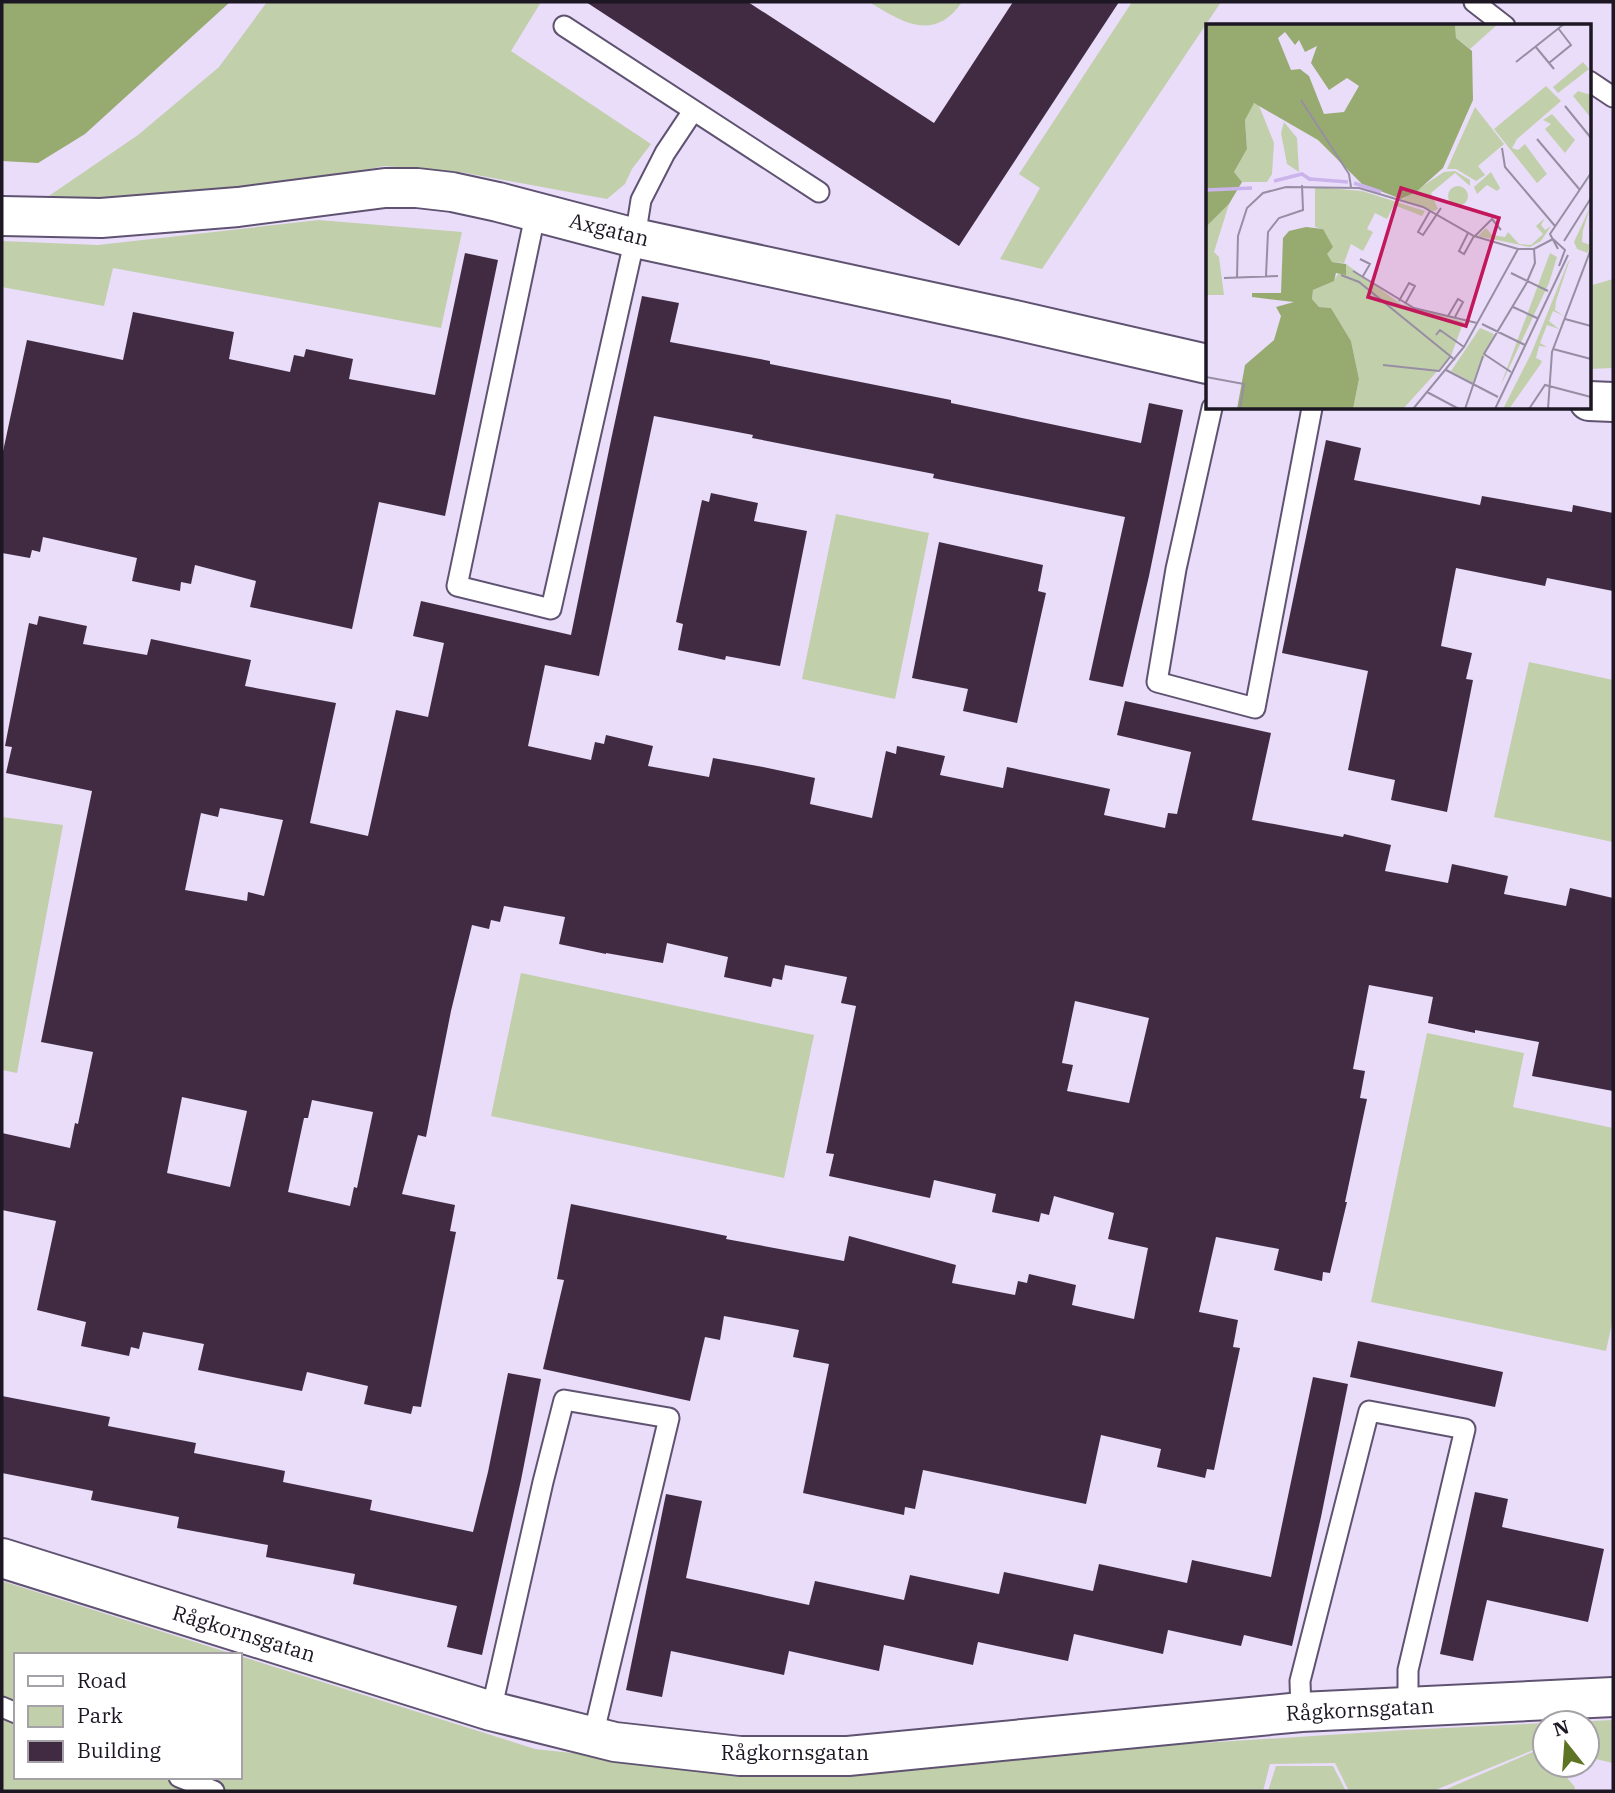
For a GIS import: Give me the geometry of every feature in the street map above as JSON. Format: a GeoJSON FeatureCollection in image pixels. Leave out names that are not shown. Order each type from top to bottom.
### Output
{"type":"FeatureCollection","features":[{"type":"Feature","properties":{"kind":"street","name":"Axgatan"},"geometry":{"type":"LineString","coordinates":[[2,216],[101,218],[180,213],[385,188],[452,192],[635,238],[1206,364]]}},
{"type":"Feature","properties":{"kind":"street"},"geometry":{"type":"LineString","coordinates":[[1590,401],[1613,401]]}},
{"type":"Feature","properties":{"kind":"street","name":"Rågkornsgatan"},"geometry":{"type":"LineString","coordinates":[[2,1558],[491,1711],[615,1742],[740,1756],[848,1756],[1301,1712],[1613,1697]]}},
{"type":"Feature","properties":{"kind":"lane"},"geometry":{"type":"LineString","coordinates":[[1474,2],[1503,24]]}},
{"type":"Feature","properties":{"kind":"lane"},"geometry":{"type":"LineString","coordinates":[[564,26],[819,192]]}},
{"type":"Feature","properties":{"kind":"lane"},"geometry":{"type":"LineString","coordinates":[[1590,82],[1613,97]]}},
{"type":"Feature","properties":{"kind":"lane"},"geometry":{"type":"LineString","coordinates":[[536,211],[457,586],[551,609],[635,238],[641,200],[665,153],[693,111]]}},
{"type":"Feature","properties":{"kind":"lane"},"geometry":{"type":"LineString","coordinates":[[1212,410],[1176,569],[1157,682],[1255,708],[1312,410]]}},
{"type":"Feature","properties":{"kind":"lane"},"geometry":{"type":"LineString","coordinates":[[491,1711],[564,1400],[669,1419],[593,1736]]}},
{"type":"Feature","properties":{"kind":"lane"},"geometry":{"type":"LineString","coordinates":[[1301,1712],[1300,1681],[1369,1411],[1465,1429],[1408,1670],[1408,1707]]}},
{"type":"Feature","properties":{"kind":"lane"},"geometry":{"type":"LineString","coordinates":[[184,1779],[214,1791]]}},
{"type":"Feature","properties":{"kind":"green space"},"geometry":{"type":"Polygon","coordinates":[[[2,2],[230,2],[85,134],[38,163],[2,161],[2,2]]]}},
{"type":"Feature","properties":{"kind":"green space"},"geometry":{"type":"Polygon","coordinates":[[[267,2],[541,2],[511,51],[651,144],[632,169],[625,184],[607,199],[460,172],[384,166],[246,195],[43,200],[138,135],[219,67],[267,2]]]}},
{"type":"Feature","properties":{"kind":"green space"},"geometry":{"type":"Polygon","coordinates":[[[869,2],[962,2],[951,15],[940,22],[917,25],[869,2]]]}},
{"type":"Feature","properties":{"kind":"green space"},"geometry":{"type":"Polygon","coordinates":[[[1132,2],[1221,2],[1042,269],[1000,259],[1040,188],[1019,174],[1132,2]]]}},
{"type":"Feature","properties":{"kind":"green space"},"geometry":{"type":"Polygon","coordinates":[[[319,220],[462,232],[441,328],[113,268],[104,306],[2,287],[2,241],[98,245],[319,220]]]}},
{"type":"Feature","properties":{"kind":"green space"},"geometry":{"type":"Polygon","coordinates":[[[1613,279],[1613,368],[1590,369],[1590,286],[1613,279]]]}},
{"type":"Feature","properties":{"kind":"green space"},"geometry":{"type":"Polygon","coordinates":[[[836,514],[929,533],[895,699],[802,679],[836,514]]]}},
{"type":"Feature","properties":{"kind":"green space"},"geometry":{"type":"Polygon","coordinates":[[[1529,662],[1613,680],[1613,842],[1494,817],[1529,662]]]}},
{"type":"Feature","properties":{"kind":"green space"},"geometry":{"type":"Polygon","coordinates":[[[2,817],[63,825],[17,1073],[2,1070],[2,817]]]}},
{"type":"Feature","properties":{"kind":"green space"},"geometry":{"type":"Polygon","coordinates":[[[521,973],[814,1035],[784,1178],[491,1116],[521,973]]]}},
{"type":"Feature","properties":{"kind":"green space"},"geometry":{"type":"Polygon","coordinates":[[[1427,1033],[1524,1053],[1513,1107],[1613,1128],[1613,1318],[1606,1351],[1371,1302],[1427,1033]]]}},
{"type":"Feature","properties":{"kind":"green space"},"geometry":{"type":"Polygon","coordinates":[[[2,1581],[230,1653],[14,1653],[14,1779],[242,1779],[242,1657],[535,1749],[749,1772],[1531,1724],[1531,1751],[1433,1791],[1349,1791],[1335,1763],[1270,1764],[1263,1791],[2,1791],[2,1581]]]}},
{"type":"Feature","properties":{"kind":"green space"},"geometry":{"type":"Polygon","coordinates":[[[1613,1720],[1613,1763],[1601,1760],[1601,1721],[1613,1720]]]}},
{"type":"Feature","properties":{"kind":"green space"},"geometry":{"type":"Polygon","coordinates":[[[1531,1753],[1531,1779],[1568,1779],[1575,1787],[1574,1791],[1442,1791],[1531,1753]]]}},
{"type":"Feature","properties":{"kind":"green space"},"geometry":{"type":"Polygon","coordinates":[[[1276,1766],[1333,1766],[1346,1791],[1268,1791],[1276,1766]]]}},
{"type":"Feature","properties":{"kind":"building"},"geometry":{"type":"Polygon","coordinates":[[[586,2],[748,2],[934,123],[1013,2],[1119,2],[959,246],[586,2]]]}},
{"type":"Feature","properties":{"kind":"building"},"geometry":{"type":"Polygon","coordinates":[[[465,253],[498,260],[445,516],[379,502],[352,629],[250,607],[256,581],[195,565],[191,584],[181,582],[180,591],[132,581],[137,558],[43,537],[40,552],[32,550],[30,558],[2,553],[2,456],[27,340],[123,360],[133,312],[234,332],[229,359],[290,372],[294,355],[304,357],[306,349],[353,359],[349,379],[435,395],[465,253]]]}},
{"type":"Feature","properties":{"kind":"building"},"geometry":{"type":"Polygon","coordinates":[[[642,296],[679,303],[670,342],[951,400],[951,403],[1141,443],[1149,403],[1183,410],[1123,687],[1089,680],[1125,517],[933,478],[934,474],[752,438],[753,435],[654,416],[599,676],[545,665],[528,746],[591,760],[595,742],[604,744],[606,735],[653,746],[648,766],[709,777],[713,758],[763,767],[815,778],[810,804],[872,818],[886,751],[896,754],[897,746],[945,756],[940,775],[1003,788],[1007,767],[1110,789],[1104,815],[1165,828],[1168,813],[1177,814],[1191,752],[1117,735],[1125,701],[1271,733],[1252,820],[1343,837],[1344,834],[1391,845],[1385,871],[1448,883],[1452,864],[1508,876],[1504,894],[1566,906],[1570,888],[1613,898],[1613,1091],[1532,1076],[1539,1042],[1428,1023],[1433,997],[1369,985],[1353,1069],[1365,1071],[1360,1098],[1367,1099],[1330,1273],[1323,1272],[1322,1281],[1274,1270],[1279,1249],[1216,1237],[1199,1312],[1238,1320],[1233,1347],[1240,1348],[1214,1470],[1207,1469],[1205,1478],[1157,1467],[1161,1449],[1101,1435],[1086,1504],[923,1470],[915,1509],[905,1507],[904,1515],[803,1493],[829,1364],[793,1357],[799,1330],[724,1316],[720,1340],[705,1337],[690,1401],[543,1369],[564,1280],[557,1279],[571,1204],[727,1236],[726,1239],[844,1261],[849,1236],[956,1265],[952,1283],[1015,1295],[1018,1281],[1027,1283],[1029,1274],[1076,1285],[1072,1305],[1134,1319],[1148,1248],[1108,1239],[1114,1213],[1054,1196],[1049,1215],[1041,1213],[1039,1222],[992,1212],[996,1194],[934,1180],[930,1198],[829,1176],[834,1154],[826,1153],[856,1006],[841,1003],[847,977],[785,965],[782,980],[773,978],[771,987],[724,977],[728,957],[667,943],[663,963],[606,954],[559,944],[565,917],[504,906],[500,922],[491,920],[489,929],[472,925],[451,1011],[426,1137],[418,1135],[402,1194],[455,1205],[450,1231],[456,1232],[421,1407],[413,1406],[411,1414],[364,1404],[368,1386],[307,1372],[302,1391],[198,1370],[204,1344],[143,1332],[139,1349],[131,1347],[129,1356],[81,1346],[86,1322],[37,1310],[56,1221],[2,1210],[2,1133],[70,1148],[75,1123],[78,1124],[93,1052],[41,1042],[92,791],[6,773],[12,747],[5,746],[29,623],[37,625],[39,616],[87,626],[83,644],[147,655],[151,639],[251,660],[245,686],[336,703],[310,823],[368,836],[396,710],[428,717],[444,643],[413,636],[421,601],[571,635],[642,296]],[[220,808],[218,817],[201,813],[185,890],[247,901],[248,892],[264,896],[283,820],[220,808]],[[1075,1001],[1062,1063],[1073,1065],[1067,1091],[1129,1103],[1149,1018],[1075,1001]],[[182,1097],[167,1173],[230,1187],[247,1111],[182,1097]],[[312,1100],[308,1118],[304,1118],[288,1192],[350,1206],[354,1187],[357,1188],[373,1112],[312,1100]]]}},
{"type":"Feature","properties":{"kind":"building"},"geometry":{"type":"Polygon","coordinates":[[[1326,440],[1361,448],[1354,480],[1480,505],[1482,496],[1572,512],[1573,505],[1613,513],[1613,591],[1547,578],[1545,586],[1456,568],[1441,646],[1472,653],[1466,679],[1473,680],[1447,812],[1391,800],[1395,780],[1348,770],[1368,671],[1282,653],[1326,440]]]}},
{"type":"Feature","properties":{"kind":"building"},"geometry":{"type":"Polygon","coordinates":[[[711,493],[758,503],[754,521],[807,531],[780,666],[726,656],[725,660],[678,650],[683,624],[676,622],[702,500],[709,502],[711,493]]]}},
{"type":"Feature","properties":{"kind":"building"},"geometry":{"type":"Polygon","coordinates":[[[939,542],[1043,565],[1038,591],[1046,593],[1017,723],[963,711],[968,689],[912,678],[939,542]]]}},
{"type":"Feature","properties":{"kind":"building"},"geometry":{"type":"Polygon","coordinates":[[[1358,1341],[1503,1372],[1495,1407],[1350,1377],[1358,1341]]]}},
{"type":"Feature","properties":{"kind":"building"},"geometry":{"type":"Polygon","coordinates":[[[508,1373],[541,1379],[482,1655],[447,1647],[457,1606],[353,1584],[355,1574],[266,1557],[268,1545],[177,1528],[179,1517],[91,1500],[93,1491],[2,1473],[2,1396],[110,1417],[108,1426],[196,1443],[194,1453],[285,1471],[283,1482],[372,1500],[370,1510],[473,1532],[508,1373]]]}},
{"type":"Feature","properties":{"kind":"building"},"geometry":{"type":"Polygon","coordinates":[[[1313,1377],[1348,1384],[1292,1646],[1244,1635],[1241,1646],[1168,1630],[1163,1654],[1074,1634],[1068,1661],[978,1642],[973,1665],[884,1645],[879,1671],[789,1651],[784,1675],[671,1651],[662,1697],[626,1690],[666,1494],[702,1501],[686,1578],[809,1605],[815,1581],[904,1600],[910,1575],[999,1594],[1004,1572],[1093,1591],[1099,1564],[1187,1583],[1192,1560],[1271,1577],[1313,1377]]]}},
{"type":"Feature","properties":{"kind":"building"},"geometry":{"type":"Polygon","coordinates":[[[1475,1492],[1508,1499],[1502,1527],[1604,1549],[1588,1622],[1487,1600],[1473,1661],[1440,1654],[1475,1492]]]}}]}
